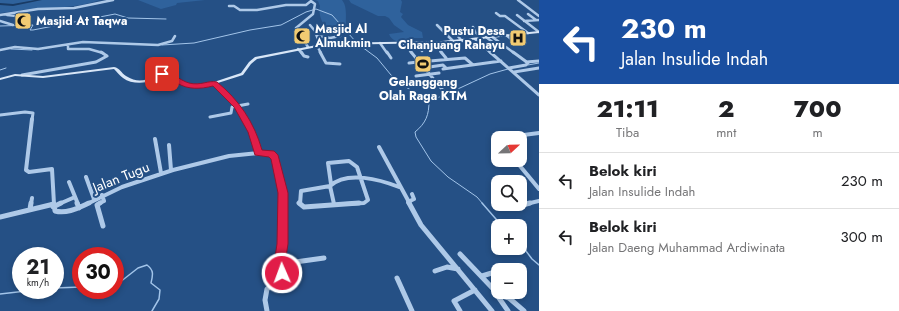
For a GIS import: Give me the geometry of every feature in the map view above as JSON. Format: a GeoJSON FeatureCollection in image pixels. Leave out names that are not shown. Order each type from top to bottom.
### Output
{"type":"FeatureCollection","features":[{"type":"Feature","properties":{"kind":"main road"},"geometry":{"type":"LineString","coordinates":[[0,79],[22,75],[43,77],[114,68],[125,78],[135,81],[149,80],[166,73],[180,82],[190,86],[202,87],[242,74],[250,63],[256,58],[319,45],[462,41],[491,36],[539,32]]}},
{"type":"Feature","properties":{"kind":"street"},"geometry":{"type":"LineString","coordinates":[[0,15],[38,9],[74,8],[113,0]]}},
{"type":"Feature","properties":{"kind":"street"},"geometry":{"type":"LineString","coordinates":[[290,6],[300,4],[306,5],[310,0],[316,4],[313,15],[296,28],[308,47]]}},
{"type":"Feature","properties":{"kind":"street"},"geometry":{"type":"LineString","coordinates":[[518,0],[539,16]]}},
{"type":"Feature","properties":{"kind":"street"},"geometry":{"type":"LineString","coordinates":[[229,6],[234,6],[240,10],[252,10],[286,5],[296,8]]}},
{"type":"Feature","properties":{"kind":"street"},"geometry":{"type":"LineString","coordinates":[[5,14],[26,17],[26,20]]}},
{"type":"Feature","properties":{"kind":"street"},"geometry":{"type":"LineString","coordinates":[[496,14],[505,16],[528,33]]}},
{"type":"Feature","properties":{"kind":"street"},"geometry":{"type":"LineString","coordinates":[[528,14],[538,20]]}},
{"type":"Feature","properties":{"kind":"street"},"geometry":{"type":"LineString","coordinates":[[517,15],[539,32]]}},
{"type":"Feature","properties":{"kind":"street"},"geometry":{"type":"LineString","coordinates":[[524,21],[538,20]]}},
{"type":"Feature","properties":{"kind":"street"},"geometry":{"type":"LineString","coordinates":[[0,21],[13,25]]}},
{"type":"Feature","properties":{"kind":"street"},"geometry":{"type":"LineString","coordinates":[[310,25],[317,36],[326,64],[340,64]]}},
{"type":"Feature","properties":{"kind":"street"},"geometry":{"type":"LineString","coordinates":[[436,25],[453,41]]}},
{"type":"Feature","properties":{"kind":"street"},"geometry":{"type":"LineString","coordinates":[[473,27],[475,32],[495,44]]}},
{"type":"Feature","properties":{"kind":"street"},"geometry":{"type":"LineString","coordinates":[[456,34],[462,41]]}},
{"type":"Feature","properties":{"kind":"street"},"geometry":{"type":"LineString","coordinates":[[515,34],[525,43]]}},
{"type":"Feature","properties":{"kind":"street"},"geometry":{"type":"LineString","coordinates":[[506,35],[516,43]]}},
{"type":"Feature","properties":{"kind":"street"},"geometry":{"type":"LineString","coordinates":[[0,50],[15,47],[31,50],[98,42],[158,44],[172,41],[175,36]]}},
{"type":"Feature","properties":{"kind":"street"},"geometry":{"type":"LineString","coordinates":[[317,36],[330,38],[340,36]]}},
{"type":"Feature","properties":{"kind":"street"},"geometry":{"type":"LineString","coordinates":[[491,36],[526,62],[539,61]]}},
{"type":"Feature","properties":{"kind":"street"},"geometry":{"type":"LineString","coordinates":[[475,39],[539,94]]}},
{"type":"Feature","properties":{"kind":"street"},"geometry":{"type":"LineString","coordinates":[[327,44],[343,41]]}},
{"type":"Feature","properties":{"kind":"street"},"geometry":{"type":"LineString","coordinates":[[433,42],[446,58]]}},
{"type":"Feature","properties":{"kind":"street"},"geometry":{"type":"LineString","coordinates":[[380,43],[391,58]]}},
{"type":"Feature","properties":{"kind":"street"},"geometry":{"type":"LineString","coordinates":[[403,43],[446,94],[443,95]]}},
{"type":"Feature","properties":{"kind":"street"},"geometry":{"type":"LineString","coordinates":[[415,43],[422,51]]}},
{"type":"Feature","properties":{"kind":"street"},"geometry":{"type":"LineString","coordinates":[[22,75],[96,62],[107,56],[104,53],[84,48],[68,49],[68,45]]}},
{"type":"Feature","properties":{"kind":"street"},"geometry":{"type":"LineString","coordinates":[[298,49],[304,56],[308,57]]}},
{"type":"Feature","properties":{"kind":"street"},"geometry":{"type":"LineString","coordinates":[[388,55],[393,55]]}},
{"type":"Feature","properties":{"kind":"street"},"geometry":{"type":"LineString","coordinates":[[409,63],[446,58],[466,58],[473,65]]}},
{"type":"Feature","properties":{"kind":"street"},"geometry":{"type":"LineString","coordinates":[[434,60],[440,66],[443,65],[445,69],[501,61]]}},
{"type":"Feature","properties":{"kind":"street"},"geometry":{"type":"LineString","coordinates":[[509,68],[526,65],[525,64],[528,63],[526,62]]}},
{"type":"Feature","properties":{"kind":"street"},"geometry":{"type":"LineString","coordinates":[[423,68],[440,66]]}},
{"type":"Feature","properties":{"kind":"street"},"geometry":{"type":"LineString","coordinates":[[514,72],[539,68]]}},
{"type":"Feature","properties":{"kind":"street"},"geometry":{"type":"LineString","coordinates":[[416,76],[439,73]]}},
{"type":"Feature","properties":{"kind":"street"},"geometry":{"type":"LineString","coordinates":[[214,83],[237,105],[252,132],[258,153],[268,153],[274,156],[281,180],[283,207],[281,279],[267,289],[265,294],[267,311]]}},
{"type":"Feature","properties":{"kind":"street"},"geometry":{"type":"LineString","coordinates":[[210,117],[232,113],[231,108],[237,105],[248,104]]}},
{"type":"Feature","properties":{"kind":"street"},"geometry":{"type":"LineString","coordinates":[[0,115],[25,112],[33,113],[26,170],[29,172],[50,169],[53,170],[53,206],[75,196]]}},
{"type":"Feature","properties":{"kind":"street"},"geometry":{"type":"LineString","coordinates":[[527,135],[539,133]]}},
{"type":"Feature","properties":{"kind":"street"},"geometry":{"type":"LineString","coordinates":[[155,139],[161,173]]}},
{"type":"Feature","properties":{"kind":"street"},"geometry":{"type":"LineString","coordinates":[[169,145],[171,170]]}},
{"type":"Feature","properties":{"kind":"street"},"geometry":{"type":"LineString","coordinates":[[379,147],[400,188],[422,225],[491,311]]}},
{"type":"Feature","properties":{"kind":"street","name":"Jalan Tugu"},"geometry":{"type":"LineString","coordinates":[[0,217],[30,209],[53,206],[58,213],[63,213],[79,208],[102,195],[161,173],[227,156],[258,153]]}},
{"type":"Feature","properties":{"kind":"street"},"geometry":{"type":"LineString","coordinates":[[334,204],[330,185],[328,162],[356,161],[358,164],[357,167],[360,178],[368,200],[366,202],[304,207],[299,204],[301,191],[330,185],[345,179],[360,178],[387,181],[400,188]]}},
{"type":"Feature","properties":{"kind":"street"},"geometry":{"type":"LineString","coordinates":[[521,167],[539,190]]}},
{"type":"Feature","properties":{"kind":"street"},"geometry":{"type":"LineString","coordinates":[[86,177],[94,199]]}},
{"type":"Feature","properties":{"kind":"street"},"geometry":{"type":"LineString","coordinates":[[387,181],[395,178]]}},
{"type":"Feature","properties":{"kind":"street"},"geometry":{"type":"LineString","coordinates":[[69,182],[79,208]]}},
{"type":"Feature","properties":{"kind":"street"},"geometry":{"type":"LineString","coordinates":[[408,202],[414,199],[412,194]]}},
{"type":"Feature","properties":{"kind":"street"},"geometry":{"type":"LineString","coordinates":[[102,195],[104,202],[97,204],[103,226]]}},
{"type":"Feature","properties":{"kind":"street"},"geometry":{"type":"LineString","coordinates":[[30,209],[32,198]]}},
{"type":"Feature","properties":{"kind":"street"},"geometry":{"type":"LineString","coordinates":[[527,204],[539,201]]}},
{"type":"Feature","properties":{"kind":"street"},"geometry":{"type":"LineString","coordinates":[[460,254],[491,286]]}},
{"type":"Feature","properties":{"kind":"street"},"geometry":{"type":"LineString","coordinates":[[281,264],[324,258]]}},
{"type":"Feature","properties":{"kind":"street"},"geometry":{"type":"LineString","coordinates":[[447,268],[451,260]]}},
{"type":"Feature","properties":{"kind":"street"},"geometry":{"type":"LineString","coordinates":[[434,271],[447,268],[459,270]]}},
{"type":"Feature","properties":{"kind":"street"},"geometry":{"type":"LineString","coordinates":[[482,276],[491,273]]}},
{"type":"Feature","properties":{"kind":"street"},"geometry":{"type":"LineString","coordinates":[[396,278],[412,311]]}},
{"type":"Feature","properties":{"kind":"street"},"geometry":{"type":"LineString","coordinates":[[460,311],[454,300],[475,290]]}},
{"type":"Feature","properties":{"kind":"street"},"geometry":{"type":"LineString","coordinates":[[500,299],[508,311]]}},
{"type":"Feature","properties":{"kind":"street"},"geometry":{"type":"LineString","coordinates":[[511,299],[524,311]]}},
{"type":"Feature","properties":{"kind":"shaded area"},"geometry":{"type":"Polygon","coordinates":[[[0,0],[100,0],[75,6],[26,9],[0,13],[0,0]]]}},
{"type":"Feature","properties":{"kind":"shaded area"},"geometry":{"type":"Polygon","coordinates":[[[138,0],[205,0],[177,3],[176,5],[161,9],[138,0]]]}},
{"type":"Feature","properties":{"kind":"shaded area"},"geometry":{"type":"Polygon","coordinates":[[[315,0],[342,0],[345,8],[346,26],[349,35],[340,31],[327,29],[321,18],[318,1],[315,0]]]}},
{"type":"Feature","properties":{"kind":"shaded area"},"geometry":{"type":"Polygon","coordinates":[[[349,0],[401,0],[400,12],[403,14],[401,17],[408,25],[422,32],[423,38],[411,38],[414,42],[396,41],[389,34],[404,32],[394,25],[389,18],[385,16],[378,16],[351,3],[349,0]]]}},
{"type":"Feature","properties":{"kind":"waterway"},"geometry":{"type":"LineString","coordinates":[[0,4],[13,5],[40,0]]}},
{"type":"Feature","properties":{"kind":"waterway"},"geometry":{"type":"LineString","coordinates":[[162,45],[194,43],[250,30],[281,25],[306,12],[316,9],[332,15],[356,42]]}},
{"type":"Feature","properties":{"kind":"waterway"},"geometry":{"type":"LineString","coordinates":[[0,26],[33,25],[30,30],[33,30],[115,14],[128,18],[166,19]]}},
{"type":"Feature","properties":{"kind":"waterway"},"geometry":{"type":"LineString","coordinates":[[358,44],[377,58],[391,75],[404,86],[428,100]]}},
{"type":"Feature","properties":{"kind":"waterway"},"geometry":{"type":"LineString","coordinates":[[11,49],[32,50]]}},
{"type":"Feature","properties":{"kind":"waterway"},"geometry":{"type":"LineString","coordinates":[[528,65],[539,63]]}},
{"type":"Feature","properties":{"kind":"waterway"},"geometry":{"type":"LineString","coordinates":[[0,70],[6,68]]}},
{"type":"Feature","properties":{"kind":"waterway"},"geometry":{"type":"LineString","coordinates":[[447,94],[490,74],[508,69]]}},
{"type":"Feature","properties":{"kind":"waterway"},"geometry":{"type":"LineString","coordinates":[[442,96],[429,101],[426,118],[415,132],[416,137],[431,161],[448,177],[477,197],[483,204]]}},
{"type":"Feature","properties":{"kind":"waterway"},"geometry":{"type":"LineString","coordinates":[[482,203],[496,219]]}},
{"type":"Feature","properties":{"kind":"waterway"},"geometry":{"type":"LineString","coordinates":[[527,252],[539,265]]}},
{"type":"Feature","properties":{"kind":"waterway"},"geometry":{"type":"LineString","coordinates":[[124,279],[138,268],[147,265],[151,269],[151,283],[160,290],[159,299],[152,311]]}},
{"type":"Feature","properties":{"kind":"waterway"},"geometry":{"type":"LineString","coordinates":[[64,288],[72,287]]}},
{"type":"Feature","properties":{"kind":"waterway"},"geometry":{"type":"LineString","coordinates":[[0,294],[12,293]]}},
{"type":"Feature","properties":{"kind":"place","name":"Masjid At Taqwa"},"geometry":{"type":"Point","coordinates":[23,21]}},
{"type":"Feature","properties":{"kind":"place","name":"Masjid Al Almukmin"},"geometry":{"type":"Point","coordinates":[302,36]}},
{"type":"Feature","properties":{"kind":"place","name":"Pustu Desa Cihanjuang Rahayu"},"geometry":{"type":"Point","coordinates":[518,38]}},
{"type":"Feature","properties":{"kind":"place","name":"Gelanggang Olah Raga KTM"},"geometry":{"type":"Point","coordinates":[423,64]}},
{"type":"Feature","properties":{"kind":"route"},"geometry":{"type":"LineString","coordinates":[[162,74],[166,73],[175,80],[190,86],[202,87],[214,83],[237,105],[252,132],[258,153],[268,153],[275,157],[283,193],[282,244],[280,257],[282,273]]}}]}
